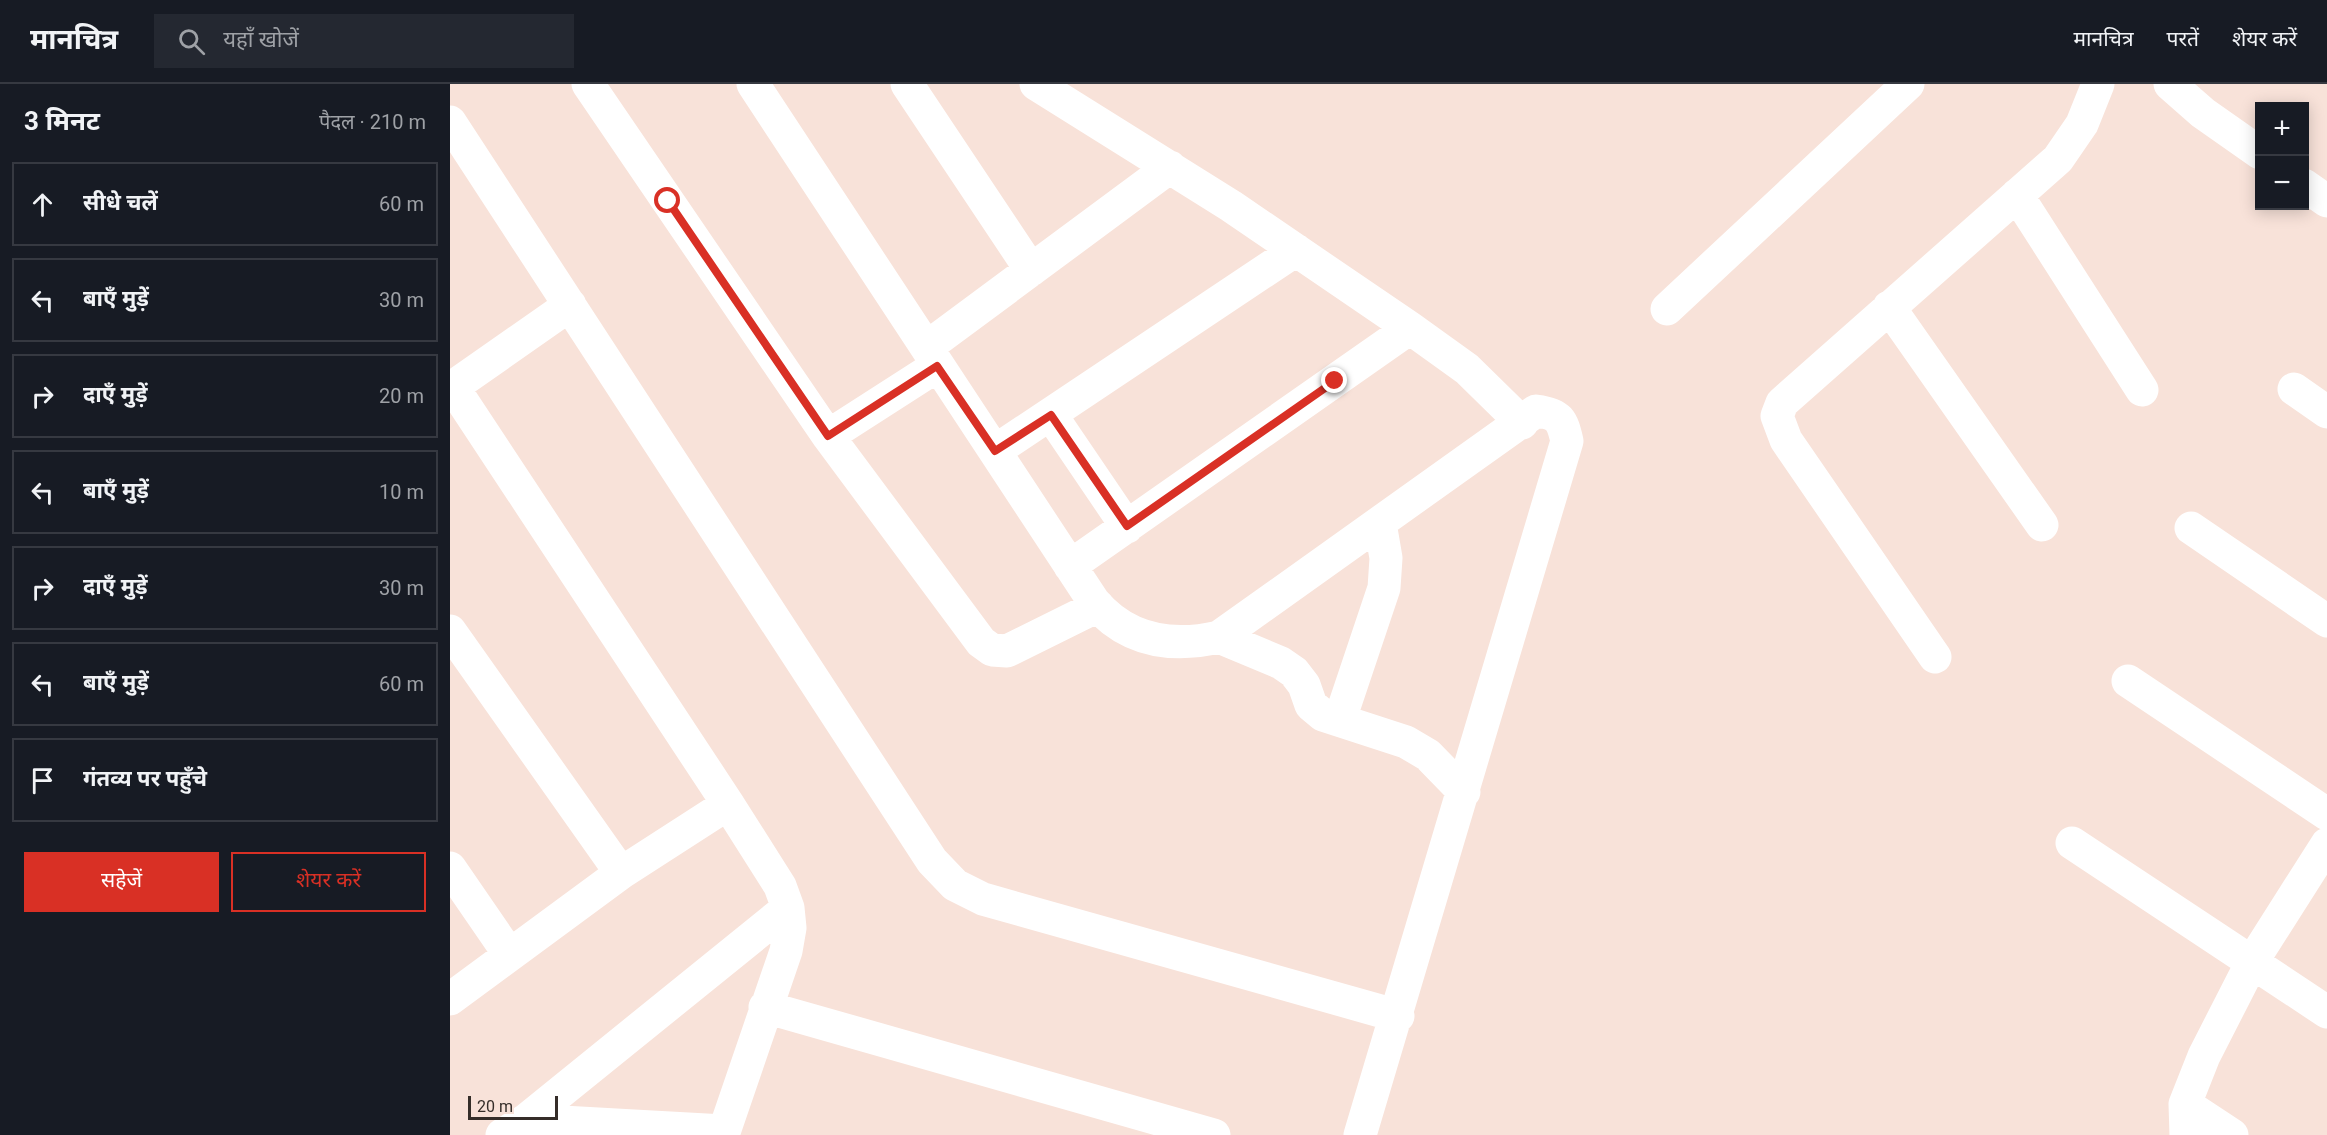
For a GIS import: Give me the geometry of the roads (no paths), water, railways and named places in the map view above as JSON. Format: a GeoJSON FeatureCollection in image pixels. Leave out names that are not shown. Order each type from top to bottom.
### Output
{"type":"FeatureCollection","features":[{"type":"Feature","properties":{"kind":"street"},"geometry":{"type":"LineString","coordinates":[[588,84],[828,436],[981,642],[992,650],[1007,651],[1098,606]]}},
{"type":"Feature","properties":{"kind":"street"},"geometry":{"type":"LineString","coordinates":[[753,84],[1098,606],[1109,619],[1139,635],[1189,644],[1219,638],[1536,411],[1552,413],[1563,423],[1568,441],[1398,1016],[1360,1135]]}},
{"type":"Feature","properties":{"kind":"street"},"geometry":{"type":"LineString","coordinates":[[907,84],[1031,270]]}},
{"type":"Feature","properties":{"kind":"street"},"geometry":{"type":"LineString","coordinates":[[1036,84],[1170,167],[1410,328],[1467,369],[1522,423]]}},
{"type":"Feature","properties":{"kind":"street"},"geometry":{"type":"LineString","coordinates":[[1667,309],[1908,84]]}},
{"type":"Feature","properties":{"kind":"street"},"geometry":{"type":"LineString","coordinates":[[1935,657],[1786,440],[1777,416],[1782,403],[2058,159],[2071,142],[2098,84]]}},
{"type":"Feature","properties":{"kind":"street"},"geometry":{"type":"LineString","coordinates":[[2169,84],[2203,113],[2255,150]]}},
{"type":"Feature","properties":{"kind":"street"},"geometry":{"type":"LineString","coordinates":[[450,122],[927,852],[955,885],[983,899],[1398,1016]]}},
{"type":"Feature","properties":{"kind":"street"},"geometry":{"type":"LineString","coordinates":[[828,436],[932,357],[1031,270],[1170,167]]}},
{"type":"Feature","properties":{"kind":"street"},"geometry":{"type":"LineString","coordinates":[[2309,188],[2327,201]]}},
{"type":"Feature","properties":{"kind":"street"},"geometry":{"type":"LineString","coordinates":[[2017,195],[2142,390]]}},
{"type":"Feature","properties":{"kind":"street"},"geometry":{"type":"LineString","coordinates":[[995,451],[1296,250]]}},
{"type":"Feature","properties":{"kind":"street"},"geometry":{"type":"LineString","coordinates":[[514,1128],[724,1133],[765,1007],[786,951],[790,928],[788,908],[780,886],[728,804],[451,388],[570,305]]}},
{"type":"Feature","properties":{"kind":"street"},"geometry":{"type":"LineString","coordinates":[[1889,307],[2042,525]]}},
{"type":"Feature","properties":{"kind":"street"},"geometry":{"type":"LineString","coordinates":[[1070,566],[1410,328]]}},
{"type":"Feature","properties":{"kind":"street"},"geometry":{"type":"LineString","coordinates":[[2294,389],[2327,412]]}},
{"type":"Feature","properties":{"kind":"street"},"geometry":{"type":"LineString","coordinates":[[1051,415],[1127,526]]}},
{"type":"Feature","properties":{"kind":"street"},"geometry":{"type":"LineString","coordinates":[[1340,719],[1384,588],[1386,558],[1380,523]]}},
{"type":"Feature","properties":{"kind":"street"},"geometry":{"type":"LineString","coordinates":[[2191,528],[2327,621]]}},
{"type":"Feature","properties":{"kind":"street"},"geometry":{"type":"LineString","coordinates":[[450,631],[621,873]]}},
{"type":"Feature","properties":{"kind":"street"},"geometry":{"type":"LineString","coordinates":[[1219,638],[1281,663],[1294,672],[1316,711],[1406,742],[1428,755],[1464,792]]}},
{"type":"Feature","properties":{"kind":"street"},"geometry":{"type":"LineString","coordinates":[[2128,681],[2327,814]]}},
{"type":"Feature","properties":{"kind":"street"},"geometry":{"type":"LineString","coordinates":[[450,999],[621,873],[728,804]]}},
{"type":"Feature","properties":{"kind":"street"},"geometry":{"type":"LineString","coordinates":[[2072,843],[2327,1012]]}},
{"type":"Feature","properties":{"kind":"street"},"geometry":{"type":"LineString","coordinates":[[2232,1135],[2185,1120],[2204,1056],[2252,962],[2327,844]]}},
{"type":"Feature","properties":{"kind":"street"},"geometry":{"type":"LineString","coordinates":[[450,868],[509,954]]}},
{"type":"Feature","properties":{"kind":"street"},"geometry":{"type":"LineString","coordinates":[[514,1128],[788,908]]}},
{"type":"Feature","properties":{"kind":"street"},"geometry":{"type":"LineString","coordinates":[[765,1007],[1214,1135]]}}]}
